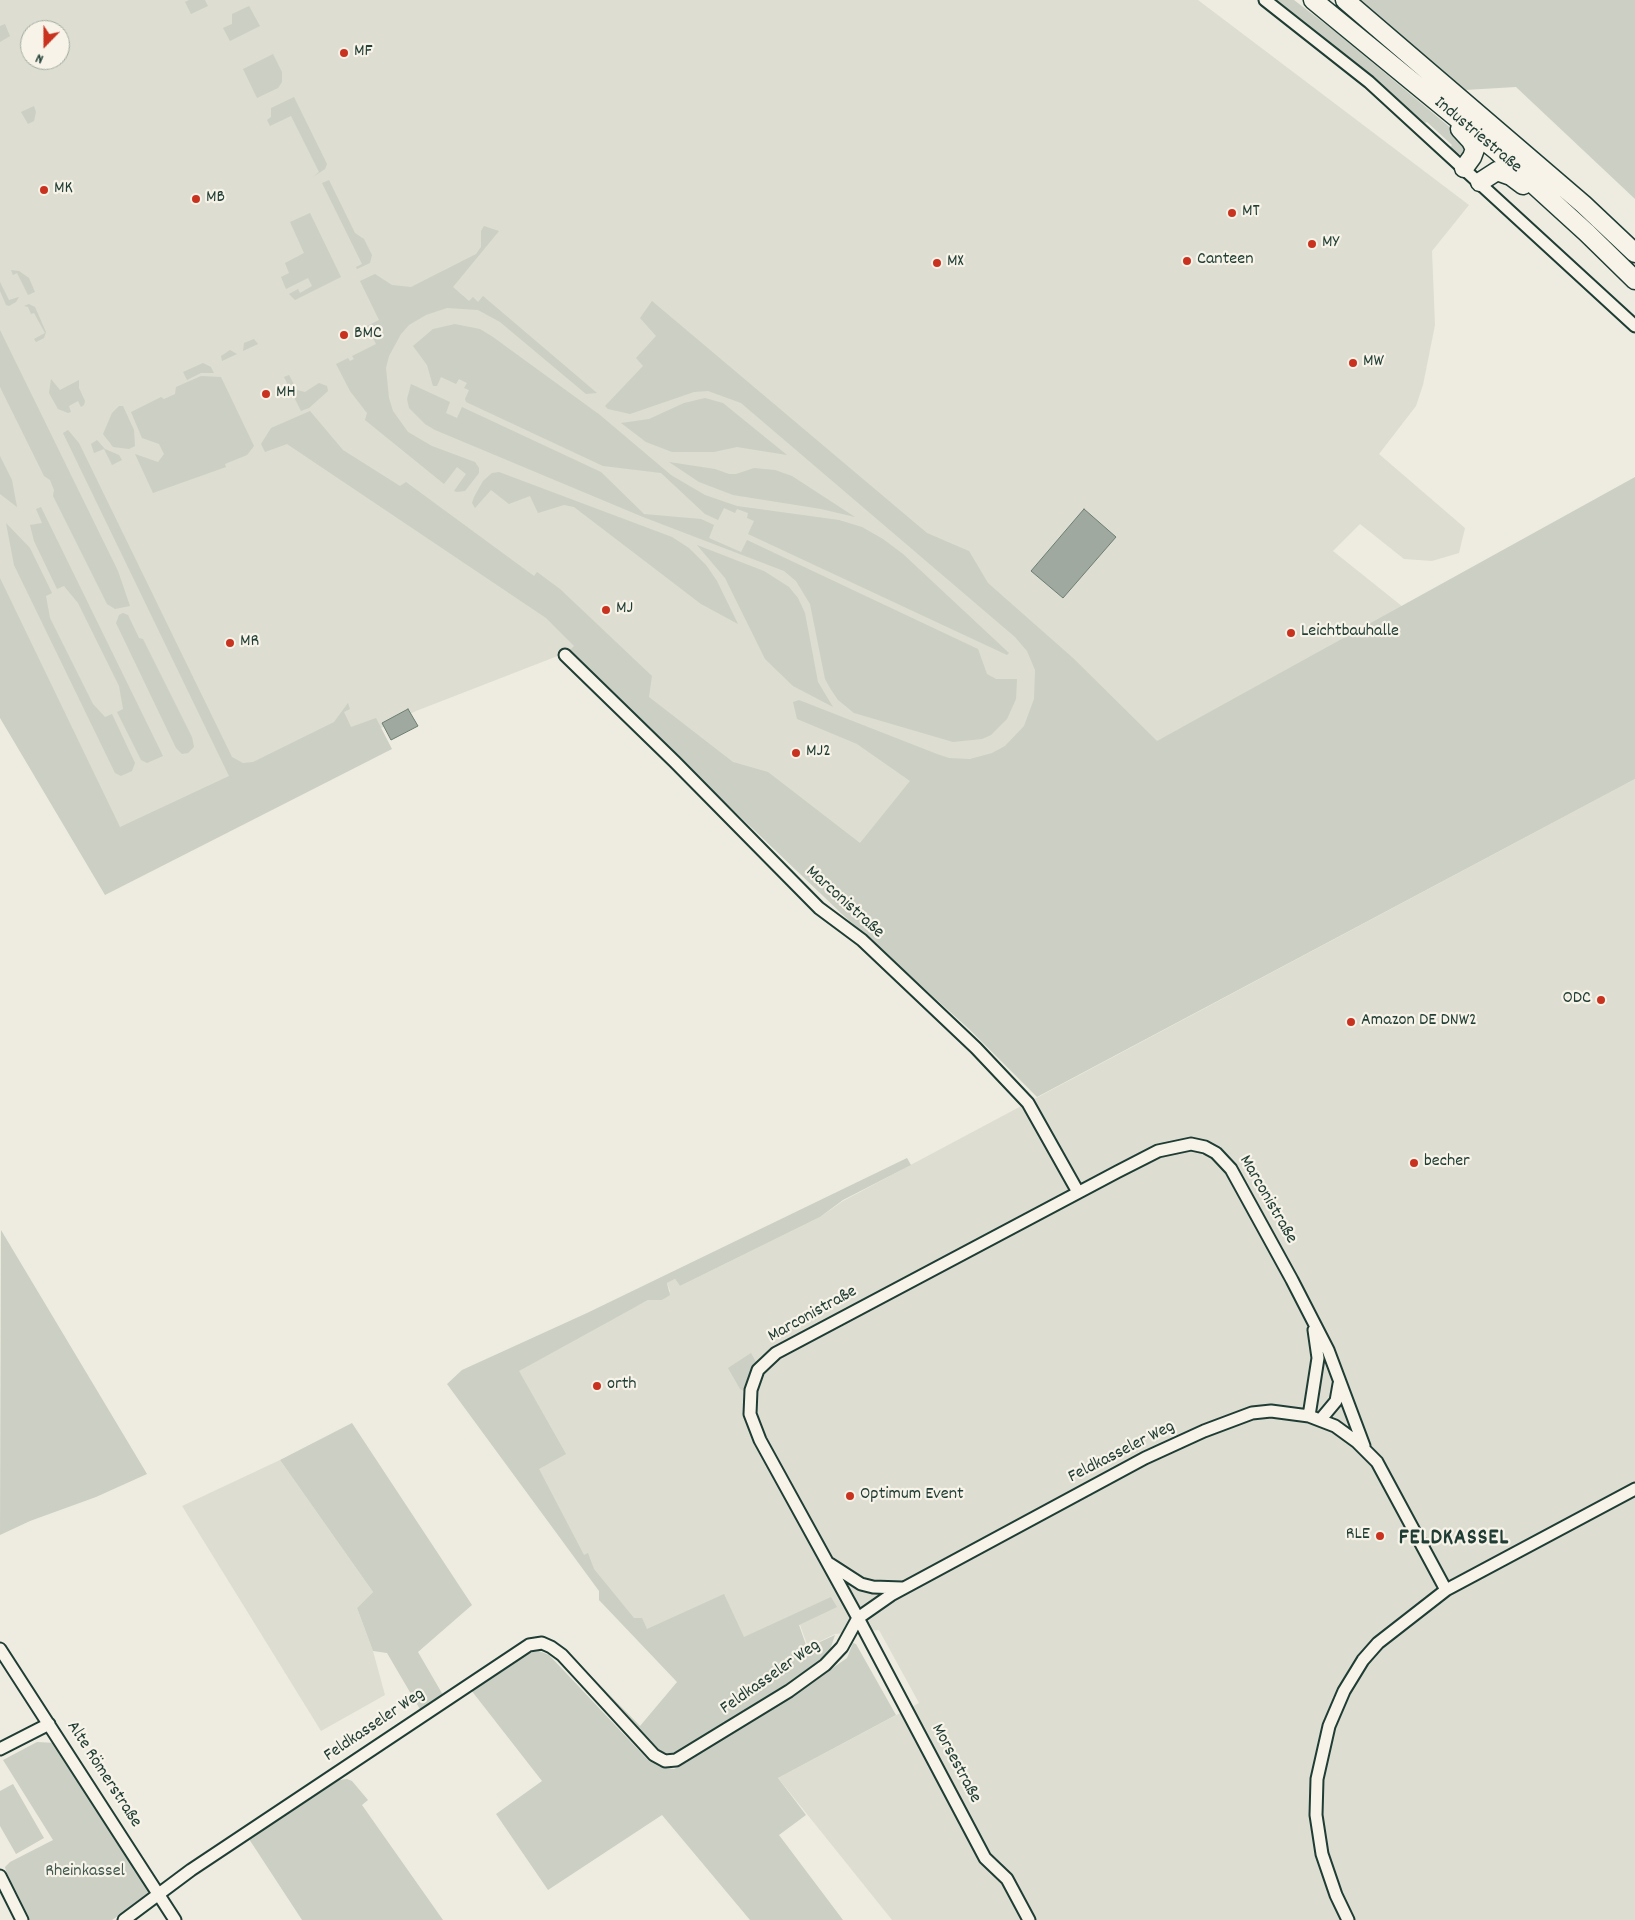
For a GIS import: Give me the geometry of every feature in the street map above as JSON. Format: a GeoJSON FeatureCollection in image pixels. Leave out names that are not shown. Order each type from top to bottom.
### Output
{"type":"FeatureCollection","features":[{"type":"Feature","properties":{"kind":"highway","name":"Industriestraße"},"geometry":{"type":"LineString","coordinates":[[1313,0],[1497,152],[1587,233],[1635,280]]}},
{"type":"Feature","properties":{"kind":"highway","name":"Industriestraße"},"geometry":{"type":"LineString","coordinates":[[1345,0],[1583,204],[1635,253]]}},
{"type":"Feature","properties":{"kind":"highway"},"geometry":{"type":"LineString","coordinates":[[1416,84],[1471,140],[1475,149],[1464,168]]}},
{"type":"Feature","properties":{"kind":"highway"},"geometry":{"type":"LineString","coordinates":[[1480,182],[1497,172],[1511,176],[1587,233]]}},
{"type":"Feature","properties":{"kind":"street"},"geometry":{"type":"LineString","coordinates":[[1265,0],[1369,82],[1635,326]]}},
{"type":"Feature","properties":{"kind":"street","name":"Marconistraße"},"geometry":{"type":"LineString","coordinates":[[565,656],[675,762],[819,908],[862,940],[976,1048],[1028,1103],[1078,1192]]}},
{"type":"Feature","properties":{"kind":"street","name":"Marconistraße"},"geometry":{"type":"LineString","coordinates":[[858,1618],[760,1440],[750,1414],[751,1390],[758,1370],[776,1353],[1158,1151],[1191,1144],[1205,1147],[1216,1152],[1231,1169],[1328,1350],[1365,1450]]}},
{"type":"Feature","properties":{"kind":"street","name":"Marconistraße"},"geometry":{"type":"LineString","coordinates":[[1309,1416],[1317,1380],[1318,1358],[1313,1321]]}},
{"type":"Feature","properties":{"kind":"street"},"geometry":{"type":"LineString","coordinates":[[1321,1419],[1336,1401],[1339,1381]]}},
{"type":"Feature","properties":{"kind":"street","name":"Feldkasseler Weg"},"geometry":{"type":"LineString","coordinates":[[124,1920],[216,1853],[529,1645],[542,1643],[562,1655],[654,1754],[665,1761],[676,1760],[689,1754],[789,1691],[825,1666],[842,1647],[858,1618],[904,1588],[1145,1458],[1204,1431],[1252,1413],[1271,1411],[1321,1419],[1345,1433],[1365,1450],[1377,1462],[1390,1484],[1446,1590]]}},
{"type":"Feature","properties":{"kind":"street"},"geometry":{"type":"LineString","coordinates":[[1348,1920],[1336,1895],[1322,1854],[1316,1815],[1317,1779],[1329,1726],[1344,1691],[1364,1660],[1378,1643],[1446,1590],[1635,1490]]}},
{"type":"Feature","properties":{"kind":"street"},"geometry":{"type":"LineString","coordinates":[[826,1562],[861,1584],[873,1587],[904,1588]]}},
{"type":"Feature","properties":{"kind":"street","name":"Morsestraße"},"geometry":{"type":"LineString","coordinates":[[858,1618],[985,1858],[1008,1879],[1029,1920]]}},
{"type":"Feature","properties":{"kind":"street","name":"Alte Römerstraße"},"geometry":{"type":"LineString","coordinates":[[1,1653],[176,1920]]}},
{"type":"Feature","properties":{"kind":"street"},"geometry":{"type":"LineString","coordinates":[[0,1748],[49,1724]]}},
{"type":"Feature","properties":{"kind":"street"},"geometry":{"type":"LineString","coordinates":[[0,1876],[22,1920]]}},
{"type":"Feature","properties":{"kind":"shaded area"},"geometry":{"type":"Polygon","coordinates":[[[0,0],[1198,0],[1469,205],[1432,251],[1435,325],[1423,385],[1416,406],[1379,454],[1465,528],[1459,553],[1432,561],[1404,559],[1360,524],[1333,551],[1403,607],[842,914],[568,652],[416,711],[111,853],[0,630],[0,0]]]}},
{"type":"Feature","properties":{"kind":"shaded area"},"geometry":{"type":"Polygon","coordinates":[[[1084,509],[1116,537],[1063,598],[1031,571],[1084,509]]]}},
{"type":"Feature","properties":{"kind":"shaded area"},"geometry":{"type":"Polygon","coordinates":[[[408,709],[418,726],[391,740],[382,723],[408,709]]]}},
{"type":"Feature","properties":{"kind":"shaded area","name":"FELDKASSEL"},"geometry":{"type":"Polygon","coordinates":[[[1635,779],[1635,1920],[892,1920],[778,1778],[919,1703],[879,1630],[835,1634],[808,1647],[800,1625],[677,1682],[455,1391],[587,1332],[648,1300],[662,1300],[670,1291],[667,1283],[675,1279],[680,1286],[820,1217],[843,1201],[1635,779]]]}},
{"type":"Feature","properties":{"kind":"shaded area"},"geometry":{"type":"Polygon","coordinates":[[[280,1460],[373,1592],[357,1608],[373,1651],[385,1695],[321,1731],[182,1506],[280,1460]]]}},
{"type":"Feature","properties":{"kind":"green space"},"geometry":{"type":"Polygon","coordinates":[[[189,0],[205,0],[208,6],[191,14],[185,2],[189,0]]]}},
{"type":"Feature","properties":{"kind":"green space"},"geometry":{"type":"Polygon","coordinates":[[[1275,0],[1294,0],[1337,33],[1464,139],[1469,146],[1463,155],[1457,154],[1450,147],[1452,145],[1427,122],[1425,123],[1365,71],[1275,0]]]}},
{"type":"Feature","properties":{"kind":"green space"},"geometry":{"type":"Polygon","coordinates":[[[1360,0],[1635,0],[1635,199],[1516,87],[1465,90],[1360,0]]]}},
{"type":"Feature","properties":{"kind":"green space"},"geometry":{"type":"Polygon","coordinates":[[[249,6],[260,26],[230,41],[223,28],[232,24],[232,14],[249,6]]]}},
{"type":"Feature","properties":{"kind":"green space"},"geometry":{"type":"Polygon","coordinates":[[[5,24],[10,36],[0,42],[0,26],[5,24]]]}},
{"type":"Feature","properties":{"kind":"green space"},"geometry":{"type":"Polygon","coordinates":[[[273,54],[282,72],[282,82],[278,88],[257,98],[243,69],[273,54]]]}},
{"type":"Feature","properties":{"kind":"green space"},"geometry":{"type":"Polygon","coordinates":[[[294,97],[327,164],[325,169],[313,177],[319,172],[291,116],[270,126],[267,120],[271,117],[271,108],[294,97]]]}},
{"type":"Feature","properties":{"kind":"green space"},"geometry":{"type":"Polygon","coordinates":[[[34,106],[36,112],[34,121],[28,124],[21,112],[34,106]]]}},
{"type":"Feature","properties":{"kind":"green space"},"geometry":{"type":"Polygon","coordinates":[[[329,180],[355,233],[364,239],[372,255],[370,263],[357,269],[356,267],[362,264],[322,183],[329,180]]]}},
{"type":"Feature","properties":{"kind":"green space"},"geometry":{"type":"Polygon","coordinates":[[[310,213],[341,277],[295,300],[289,294],[298,289],[300,293],[312,286],[308,278],[286,289],[281,277],[289,273],[285,263],[304,253],[290,222],[310,213]]]}},
{"type":"Feature","properties":{"kind":"green space"},"geometry":{"type":"Polygon","coordinates":[[[484,226],[499,231],[453,287],[469,301],[473,297],[478,302],[483,296],[597,393],[586,394],[500,322],[478,310],[447,308],[426,315],[409,325],[401,334],[389,356],[386,368],[389,398],[393,411],[408,432],[432,446],[475,462],[479,468],[479,473],[465,491],[457,492],[454,491],[466,474],[457,467],[444,484],[365,420],[367,413],[350,391],[336,364],[348,358],[350,361],[354,359],[352,356],[376,344],[367,326],[379,320],[360,281],[375,274],[392,285],[411,287],[476,254],[481,247],[481,231],[484,226]]]}},
{"type":"Feature","properties":{"kind":"green space"},"geometry":{"type":"Polygon","coordinates":[[[11,270],[19,271],[29,278],[35,292],[28,295],[17,273],[13,275],[11,270]]]}},
{"type":"Feature","properties":{"kind":"green space"},"geometry":{"type":"Polygon","coordinates":[[[0,282],[9,300],[19,297],[16,302],[9,306],[6,305],[0,291],[0,282]]]}},
{"type":"Feature","properties":{"kind":"green space"},"geometry":{"type":"Polygon","coordinates":[[[652,301],[927,533],[969,551],[988,583],[1073,658],[1157,741],[1635,477],[1635,779],[1037,1097],[969,1029],[842,914],[568,652],[574,646],[546,618],[287,444],[265,452],[261,444],[271,428],[310,411],[343,450],[400,486],[406,482],[534,576],[537,572],[560,589],[652,676],[649,697],[733,762],[768,772],[860,843],[910,781],[857,744],[797,719],[793,702],[799,700],[949,758],[970,759],[992,753],[1005,746],[1024,726],[1034,699],[1035,670],[1027,651],[1015,637],[741,403],[708,391],[694,392],[630,414],[608,409],[605,406],[643,366],[636,358],[656,336],[640,318],[652,301]]]}},
{"type":"Feature","properties":{"kind":"green space"},"geometry":{"type":"Polygon","coordinates":[[[29,304],[35,307],[46,332],[44,338],[36,342],[34,339],[45,333],[34,313],[31,314],[28,307],[24,306],[29,304]]]}},
{"type":"Feature","properties":{"kind":"green space"},"geometry":{"type":"Polygon","coordinates":[[[455,324],[480,329],[493,337],[600,415],[671,475],[705,495],[737,506],[839,520],[862,527],[883,539],[903,554],[1009,653],[1007,655],[748,534],[754,521],[747,518],[748,513],[737,509],[735,513],[724,508],[718,520],[705,514],[661,473],[603,466],[466,402],[465,399],[469,390],[464,388],[467,383],[459,379],[456,384],[441,377],[437,386],[433,386],[427,365],[413,346],[433,329],[455,324]]]}},
{"type":"Feature","properties":{"kind":"green space"},"geometry":{"type":"Polygon","coordinates":[[[0,330],[118,571],[130,606],[115,609],[107,604],[53,496],[54,490],[50,480],[44,476],[0,387],[0,330]]]}},
{"type":"Feature","properties":{"kind":"green space"},"geometry":{"type":"Polygon","coordinates":[[[254,339],[258,344],[243,351],[244,343],[254,339]]]}},
{"type":"Feature","properties":{"kind":"green space"},"geometry":{"type":"Polygon","coordinates":[[[230,350],[237,354],[222,361],[221,356],[230,350]]]}},
{"type":"Feature","properties":{"kind":"green space"},"geometry":{"type":"Polygon","coordinates":[[[203,363],[211,367],[214,373],[201,373],[187,380],[183,372],[203,363]]]}},
{"type":"Feature","properties":{"kind":"green space"},"geometry":{"type":"Polygon","coordinates":[[[289,375],[297,390],[305,392],[319,383],[327,386],[328,391],[309,408],[301,411],[284,377],[289,375]]]}},
{"type":"Feature","properties":{"kind":"green space"},"geometry":{"type":"Polygon","coordinates":[[[201,376],[221,377],[254,446],[247,455],[225,464],[226,467],[153,493],[135,454],[158,462],[164,454],[159,444],[142,438],[131,412],[161,397],[164,399],[175,394],[176,387],[201,376]]]}},
{"type":"Feature","properties":{"kind":"green space"},"geometry":{"type":"Polygon","coordinates":[[[51,379],[60,390],[79,380],[79,388],[85,401],[84,405],[81,407],[78,401],[69,406],[71,412],[68,413],[58,409],[49,393],[51,379]]]}},
{"type":"Feature","properties":{"kind":"green space"},"geometry":{"type":"Polygon","coordinates":[[[411,384],[450,402],[446,413],[457,418],[462,407],[601,472],[644,514],[701,519],[714,525],[709,538],[741,552],[747,540],[978,649],[987,674],[996,679],[1017,679],[1016,699],[1007,719],[991,735],[982,739],[953,742],[854,713],[838,700],[825,679],[810,604],[796,581],[784,571],[643,517],[435,430],[425,424],[409,408],[407,399],[411,384]]]}},
{"type":"Feature","properties":{"kind":"green space"},"geometry":{"type":"Polygon","coordinates":[[[705,398],[723,403],[787,455],[737,447],[714,452],[672,452],[646,442],[621,423],[649,419],[684,403],[705,398]]]}},
{"type":"Feature","properties":{"kind":"green space"},"geometry":{"type":"Polygon","coordinates":[[[119,406],[123,406],[134,430],[135,446],[129,449],[113,447],[103,434],[112,413],[119,406]]]}},
{"type":"Feature","properties":{"kind":"green space"},"geometry":{"type":"Polygon","coordinates":[[[68,430],[79,443],[232,757],[243,763],[253,762],[334,722],[348,703],[350,709],[344,712],[351,727],[376,718],[392,749],[105,895],[0,718],[0,578],[120,827],[229,776],[63,433],[68,430]]]}},
{"type":"Feature","properties":{"kind":"green space"},"geometry":{"type":"Polygon","coordinates":[[[97,440],[105,449],[119,455],[122,460],[112,465],[104,449],[94,453],[91,444],[97,440]]]}},
{"type":"Feature","properties":{"kind":"green space"},"geometry":{"type":"Polygon","coordinates":[[[0,456],[12,480],[17,507],[0,494],[0,456]]]}},
{"type":"Feature","properties":{"kind":"green space"},"geometry":{"type":"Polygon","coordinates":[[[669,462],[715,469],[729,474],[736,474],[754,468],[775,470],[792,476],[855,517],[821,509],[733,495],[699,482],[669,462]]]}},
{"type":"Feature","properties":{"kind":"green space"},"geometry":{"type":"Polygon","coordinates":[[[499,472],[672,537],[689,548],[706,565],[717,581],[738,624],[701,604],[574,507],[564,505],[538,513],[530,496],[509,504],[491,490],[475,508],[472,503],[483,481],[492,473],[499,472]]]}},
{"type":"Feature","properties":{"kind":"green space"},"geometry":{"type":"Polygon","coordinates":[[[41,507],[163,756],[147,763],[141,760],[117,712],[123,709],[119,686],[78,603],[64,586],[57,589],[34,541],[30,525],[42,523],[36,509],[41,507]]]}},
{"type":"Feature","properties":{"kind":"green space"},"geometry":{"type":"Polygon","coordinates":[[[6,523],[30,548],[52,593],[46,596],[50,618],[93,704],[105,717],[112,714],[135,763],[132,771],[121,776],[115,773],[14,565],[6,523]]]}},
{"type":"Feature","properties":{"kind":"green space"},"geometry":{"type":"Polygon","coordinates":[[[697,545],[764,571],[789,587],[798,598],[805,613],[818,682],[833,707],[793,686],[765,659],[725,578],[697,545]]]}},
{"type":"Feature","properties":{"kind":"green space"},"geometry":{"type":"Polygon","coordinates":[[[123,613],[128,615],[139,638],[143,639],[192,737],[194,747],[188,753],[182,754],[176,748],[116,623],[119,615],[123,613]]]}},
{"type":"Feature","properties":{"kind":"green space"},"geometry":{"type":"Polygon","coordinates":[[[907,1158],[911,1165],[843,1200],[820,1217],[680,1286],[675,1279],[667,1283],[670,1295],[662,1300],[648,1300],[519,1371],[566,1454],[539,1469],[584,1555],[588,1553],[594,1569],[634,1618],[642,1618],[647,1629],[724,1594],[744,1637],[831,1597],[837,1607],[799,1625],[807,1648],[835,1635],[830,1650],[812,1668],[684,1750],[671,1754],[659,1751],[557,1641],[640,1726],[677,1682],[599,1600],[599,1591],[447,1384],[462,1370],[587,1313],[907,1158]]]}},
{"type":"Feature","properties":{"kind":"green space"},"geometry":{"type":"Polygon","coordinates":[[[1,1230],[147,1474],[96,1497],[30,1521],[0,1535],[1,1230]]]}},
{"type":"Feature","properties":{"kind":"green space"},"geometry":{"type":"Polygon","coordinates":[[[751,1353],[757,1364],[747,1380],[744,1391],[740,1389],[728,1368],[751,1353]]]}},
{"type":"Feature","properties":{"kind":"green space"},"geometry":{"type":"Polygon","coordinates":[[[352,1423],[472,1605],[418,1652],[443,1695],[421,1711],[387,1653],[373,1651],[357,1608],[373,1592],[280,1460],[352,1423]]]}},
{"type":"Feature","properties":{"kind":"green space"},"geometry":{"type":"Polygon","coordinates":[[[853,1643],[856,1644],[896,1715],[778,1778],[806,1815],[779,1835],[843,1920],[750,1920],[662,1815],[548,1890],[496,1814],[542,1781],[471,1690],[527,1653],[539,1651],[549,1655],[648,1760],[660,1767],[674,1769],[847,1658],[853,1643]]]}},
{"type":"Feature","properties":{"kind":"green space","name":"Rheinkassel"},"geometry":{"type":"Polygon","coordinates":[[[37,1742],[56,1743],[153,1890],[149,1896],[112,1920],[30,1920],[7,1875],[5,1867],[10,1862],[53,1840],[3,1760],[37,1742]]]}},
{"type":"Feature","properties":{"kind":"green space"},"geometry":{"type":"Polygon","coordinates":[[[347,1779],[352,1781],[368,1800],[362,1805],[443,1920],[302,1920],[249,1839],[339,1780],[347,1779]]]}},
{"type":"Feature","properties":{"kind":"green space"},"geometry":{"type":"Polygon","coordinates":[[[13,1784],[44,1838],[16,1854],[0,1826],[0,1791],[13,1784]]]}},
{"type":"Feature","properties":{"kind":"place","name":"MF"},"geometry":{"type":"Point","coordinates":[344,53]}},
{"type":"Feature","properties":{"kind":"place","name":"MK"},"geometry":{"type":"Point","coordinates":[44,190]}},
{"type":"Feature","properties":{"kind":"place","name":"MB"},"geometry":{"type":"Point","coordinates":[196,199]}},
{"type":"Feature","properties":{"kind":"place","name":"MT"},"geometry":{"type":"Point","coordinates":[1232,213]}},
{"type":"Feature","properties":{"kind":"place","name":"MY"},"geometry":{"type":"Point","coordinates":[1312,244]}},
{"type":"Feature","properties":{"kind":"place","name":"Canteen"},"geometry":{"type":"Point","coordinates":[1187,261]}},
{"type":"Feature","properties":{"kind":"place","name":"MX"},"geometry":{"type":"Point","coordinates":[937,263]}},
{"type":"Feature","properties":{"kind":"place","name":"BMC"},"geometry":{"type":"Point","coordinates":[344,335]}},
{"type":"Feature","properties":{"kind":"place","name":"MW"},"geometry":{"type":"Point","coordinates":[1353,363]}},
{"type":"Feature","properties":{"kind":"place","name":"MH"},"geometry":{"type":"Point","coordinates":[266,394]}},
{"type":"Feature","properties":{"kind":"place","name":"MJ"},"geometry":{"type":"Point","coordinates":[606,610]}},
{"type":"Feature","properties":{"kind":"place","name":"Leichtbauhalle"},"geometry":{"type":"Point","coordinates":[1291,633]}},
{"type":"Feature","properties":{"kind":"place","name":"MR"},"geometry":{"type":"Point","coordinates":[230,643]}},
{"type":"Feature","properties":{"kind":"place","name":"MJ2"},"geometry":{"type":"Point","coordinates":[796,753]}},
{"type":"Feature","properties":{"kind":"place","name":"ODC"},"geometry":{"type":"Point","coordinates":[1601,1000]}},
{"type":"Feature","properties":{"kind":"place","name":"Amazon DE DNW2"},"geometry":{"type":"Point","coordinates":[1351,1022]}},
{"type":"Feature","properties":{"kind":"place","name":"becher"},"geometry":{"type":"Point","coordinates":[1414,1163]}},
{"type":"Feature","properties":{"kind":"place","name":"orth"},"geometry":{"type":"Point","coordinates":[597,1386]}},
{"type":"Feature","properties":{"kind":"place","name":"Optimum Event"},"geometry":{"type":"Point","coordinates":[850,1496]}},
{"type":"Feature","properties":{"kind":"place","name":"RLE"},"geometry":{"type":"Point","coordinates":[1380,1536]}},
{"type":"Feature","properties":{"kind":"district","name":"FELDKASSEL"},"geometry":{"type":"Point","coordinates":[1454,1540]}}]}
